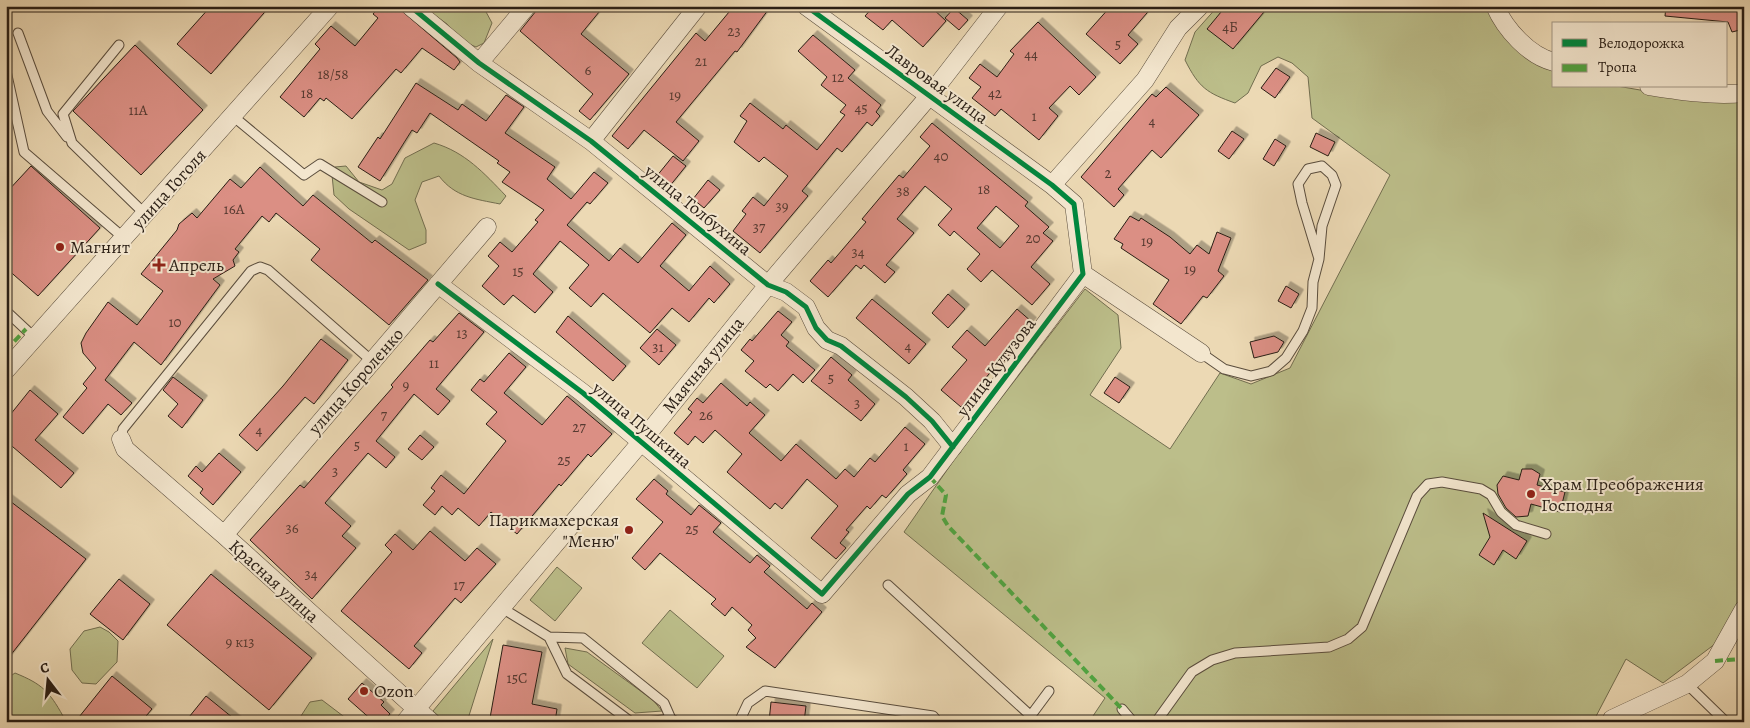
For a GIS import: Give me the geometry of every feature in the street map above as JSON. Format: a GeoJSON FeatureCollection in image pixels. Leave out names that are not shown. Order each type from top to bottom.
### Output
{"type":"FeatureCollection","features":[{"type":"Feature","properties":{"kind":"street","name":"улица Гоголя"},"geometry":{"type":"LineString","coordinates":[[6,370],[36,339],[234,117],[330,6]]}},
{"type":"Feature","properties":{"kind":"street","name":"улица Толбухина"},"geometry":{"type":"LineString","coordinates":[[410,6],[479,63],[590,141],[768,285],[786,292],[806,308],[816,328],[827,340],[841,346],[906,397],[932,421],[953,447]]}},
{"type":"Feature","properties":{"kind":"street"},"geometry":{"type":"LineString","coordinates":[[479,63],[527,6]]}},
{"type":"Feature","properties":{"kind":"street"},"geometry":{"type":"LineString","coordinates":[[590,141],[698,6]]}},
{"type":"Feature","properties":{"kind":"street","name":"Лавровая улица"},"geometry":{"type":"LineString","coordinates":[[806,6],[817,16],[1052,184]]}},
{"type":"Feature","properties":{"kind":"street","name":"Маячная улица"},"geometry":{"type":"LineString","coordinates":[[411,716],[642,441],[768,285],[930,95],[998,6]]}},
{"type":"Feature","properties":{"kind":"street"},"geometry":{"type":"LineString","coordinates":[[1200,6],[1178,28],[1145,80],[1052,184],[1074,204],[1083,274],[1201,353]]}},
{"type":"Feature","properties":{"kind":"street"},"geometry":{"type":"LineString","coordinates":[[1495,6],[1501,20],[1519,41],[1546,60],[1552,62]]}},
{"type":"Feature","properties":{"kind":"street"},"geometry":{"type":"LineString","coordinates":[[1661,88],[1724,95],[1744,93]]}},
{"type":"Feature","properties":{"kind":"street","name":"улица Короленко"},"geometry":{"type":"LineString","coordinates":[[224,535],[487,227]]}},
{"type":"Feature","properties":{"kind":"street","name":"улица Кутузова"},"geometry":{"type":"LineString","coordinates":[[822,594],[908,494],[930,477],[1083,274]]}},
{"type":"Feature","properties":{"kind":"street","name":"улица Пушкина"},"geometry":{"type":"LineString","coordinates":[[438,284],[583,393],[822,594]]}},
{"type":"Feature","properties":{"kind":"street","name":"Красная улица"},"geometry":{"type":"LineString","coordinates":[[121,439],[125,450],[224,535],[411,716],[430,722]]}},
{"type":"Feature","properties":{"kind":"street"},"geometry":{"type":"LineString","coordinates":[[1610,722],[1620,715],[1687,684],[1715,661],[1744,609]]}},
{"type":"Feature","properties":{"kind":"lane"},"geometry":{"type":"LineString","coordinates":[[18,33],[47,110],[72,143],[146,215]]}},
{"type":"Feature","properties":{"kind":"lane"},"geometry":{"type":"LineString","coordinates":[[72,143],[63,114],[119,45]]}},
{"type":"Feature","properties":{"kind":"lane"},"geometry":{"type":"LineString","coordinates":[[6,71],[24,152],[125,239]]}},
{"type":"Feature","properties":{"kind":"lane"},"geometry":{"type":"LineString","coordinates":[[234,117],[304,175],[320,164],[382,202]]}},
{"type":"Feature","properties":{"kind":"lane"},"geometry":{"type":"LineString","coordinates":[[1201,353],[1224,369],[1251,376],[1271,371],[1286,358],[1303,331],[1312,308],[1313,282],[1319,259],[1322,226],[1336,185],[1332,175],[1322,166],[1308,169],[1298,184],[1319,259]]}},
{"type":"Feature","properties":{"kind":"lane"},"geometry":{"type":"LineString","coordinates":[[121,439],[123,429],[251,271],[260,267],[268,270],[373,362]]}},
{"type":"Feature","properties":{"kind":"lane"},"geometry":{"type":"LineString","coordinates":[[6,311],[36,339]]}},
{"type":"Feature","properties":{"kind":"lane"},"geometry":{"type":"LineString","coordinates":[[1156,722],[1192,672],[1212,660],[1235,653],[1329,648],[1348,639],[1362,626],[1417,496],[1428,484],[1442,482],[1481,489],[1491,495],[1501,512],[1516,525],[1546,534]]}},
{"type":"Feature","properties":{"kind":"lane"},"geometry":{"type":"LineString","coordinates":[[888,585],[1029,719],[1049,691]]}},
{"type":"Feature","properties":{"kind":"lane"},"geometry":{"type":"LineString","coordinates":[[502,608],[549,637],[583,638],[664,703],[674,720],[646,722]]}},
{"type":"Feature","properties":{"kind":"lane"},"geometry":{"type":"LineString","coordinates":[[549,637],[567,674],[631,722]]}},
{"type":"Feature","properties":{"kind":"lane"},"geometry":{"type":"LineString","coordinates":[[1687,684],[1726,722]]}},
{"type":"Feature","properties":{"kind":"lane"},"geometry":{"type":"LineString","coordinates":[[739,722],[748,703],[765,691],[933,716],[938,722]]}},
{"type":"Feature","properties":{"kind":"lane"},"geometry":{"type":"LineString","coordinates":[[1122,709],[1133,722]]}},
{"type":"Feature","properties":{"kind":"green space"},"geometry":{"type":"Polygon","coordinates":[[[422,6],[480,6],[485,10],[492,23],[484,43],[476,47],[458,39],[447,24],[422,6]]]}},
{"type":"Feature","properties":{"kind":"green space"},"geometry":{"type":"Polygon","coordinates":[[[1218,6],[1486,6],[1506,37],[1531,56],[1552,67],[1552,88],[1629,88],[1692,99],[1744,98],[1744,596],[1719,641],[1663,683],[1626,659],[1593,722],[1089,722],[1105,698],[904,532],[956,457],[1085,289],[1118,315],[1121,348],[1090,395],[1170,449],[1220,373],[1251,384],[1290,368],[1390,175],[1312,118],[1308,77],[1292,63],[1278,57],[1261,66],[1248,93],[1235,103],[1217,96],[1205,88],[1195,77],[1185,60],[1195,32],[1218,6]]]}},
{"type":"Feature","properties":{"kind":"green space"},"geometry":{"type":"Polygon","coordinates":[[[434,143],[455,152],[482,171],[506,196],[500,204],[459,193],[439,176],[422,182],[415,200],[426,230],[426,243],[409,250],[349,209],[334,195],[332,175],[335,167],[346,166],[359,182],[382,190],[392,184],[405,158],[434,143]]]}},
{"type":"Feature","properties":{"kind":"green space"},"geometry":{"type":"Polygon","coordinates":[[[557,567],[582,588],[555,621],[530,600],[557,567]]]}},
{"type":"Feature","properties":{"kind":"green space"},"geometry":{"type":"Polygon","coordinates":[[[670,610],[724,656],[697,688],[642,643],[670,610]]]}},
{"type":"Feature","properties":{"kind":"green space"},"geometry":{"type":"Polygon","coordinates":[[[100,627],[109,632],[118,641],[117,662],[96,684],[82,683],[72,670],[70,649],[84,631],[100,627]]]}},
{"type":"Feature","properties":{"kind":"green space"},"geometry":{"type":"Polygon","coordinates":[[[493,639],[467,722],[445,722],[433,711],[493,639]]]}},
{"type":"Feature","properties":{"kind":"green space"},"geometry":{"type":"Polygon","coordinates":[[[565,648],[587,652],[653,700],[662,711],[635,713],[568,664],[565,648]]]}},
{"type":"Feature","properties":{"kind":"green space"},"geometry":{"type":"Polygon","coordinates":[[[15,673],[32,681],[49,694],[63,716],[60,722],[6,721],[6,679],[15,673]]]}},
{"type":"Feature","properties":{"kind":"green space"},"geometry":{"type":"Polygon","coordinates":[[[322,700],[351,722],[301,722],[299,719],[310,702],[322,700]]]}},
{"type":"Feature","properties":{"kind":"building"},"geometry":{"type":"Polygon","coordinates":[[[211,6],[270,6],[211,74],[177,44],[211,6]]]}},
{"type":"Feature","properties":{"kind":"building"},"geometry":{"type":"Polygon","coordinates":[[[380,6],[396,6],[457,58],[460,62],[454,70],[422,48],[401,73],[396,69],[352,119],[326,98],[324,101],[320,98],[304,117],[280,97],[320,49],[315,44],[331,26],[355,46],[378,18],[373,14],[380,6]]]}},
{"type":"Feature","properties":{"kind":"building"},"geometry":{"type":"Polygon","coordinates":[[[540,6],[604,6],[581,34],[629,74],[590,120],[579,111],[593,94],[520,31],[540,6]]]}},
{"type":"Feature","properties":{"kind":"building"},"geometry":{"type":"Polygon","coordinates":[[[734,6],[771,6],[737,52],[735,51],[676,122],[699,141],[683,161],[644,130],[628,149],[612,136],[696,33],[705,41],[734,6]]]}},
{"type":"Feature","properties":{"kind":"building"},"geometry":{"type":"Polygon","coordinates":[[[874,6],[930,6],[946,21],[923,47],[892,20],[883,30],[865,16],[874,6]]]}},
{"type":"Feature","properties":{"kind":"building"},"geometry":{"type":"Polygon","coordinates":[[[1111,6],[1153,6],[1128,35],[1138,44],[1120,64],[1086,34],[1111,6]]]}},
{"type":"Feature","properties":{"kind":"building"},"geometry":{"type":"Polygon","coordinates":[[[1226,6],[1269,6],[1233,49],[1207,29],[1226,6]]]}},
{"type":"Feature","properties":{"kind":"building"},"geometry":{"type":"Polygon","coordinates":[[[1666,6],[1744,6],[1744,29],[1732,32],[1728,22],[1665,16],[1666,6]]]}},
{"type":"Feature","properties":{"kind":"building"},"geometry":{"type":"Polygon","coordinates":[[[954,8],[968,20],[959,30],[945,18],[954,8]]]}},
{"type":"Feature","properties":{"kind":"building"},"geometry":{"type":"Polygon","coordinates":[[[1038,22],[1096,77],[1079,95],[1070,86],[1049,108],[1058,116],[1039,140],[1001,109],[995,116],[972,98],[981,87],[969,78],[980,64],[997,77],[1014,54],[1010,51],[1038,22]]]}},
{"type":"Feature","properties":{"kind":"building"},"geometry":{"type":"Polygon","coordinates":[[[813,35],[855,70],[848,78],[881,105],[876,112],[880,116],[872,126],[867,122],[842,152],[837,148],[802,191],[808,196],[760,253],[733,231],[746,214],[742,211],[753,197],[764,206],[788,176],[764,157],[759,162],[734,142],[747,121],[740,116],[750,103],[783,129],[786,125],[817,150],[845,115],[840,112],[846,105],[821,85],[827,77],[798,51],[813,35]]]}},
{"type":"Feature","properties":{"kind":"building"},"geometry":{"type":"Polygon","coordinates":[[[135,45],[203,110],[141,175],[73,111],[135,45]]]}},
{"type":"Feature","properties":{"kind":"building"},"geometry":{"type":"Polygon","coordinates":[[[1276,68],[1290,77],[1275,98],[1261,88],[1276,68]]]}},
{"type":"Feature","properties":{"kind":"building"},"geometry":{"type":"Polygon","coordinates":[[[416,83],[458,110],[462,104],[486,121],[506,95],[524,107],[505,133],[555,167],[547,179],[571,199],[594,172],[608,183],[590,204],[587,202],[567,225],[609,261],[620,248],[638,263],[672,223],[686,235],[660,266],[689,291],[710,266],[730,284],[714,303],[709,298],[689,322],[672,308],[650,333],[603,293],[591,307],[569,288],[589,265],[560,241],[533,274],[553,292],[535,313],[513,295],[504,305],[482,286],[499,266],[488,256],[500,242],[512,252],[538,222],[535,220],[544,210],[502,182],[510,172],[497,163],[499,161],[430,113],[417,133],[412,130],[380,181],[358,167],[378,137],[380,139],[416,83]]]}},
{"type":"Feature","properties":{"kind":"building"},"geometry":{"type":"Polygon","coordinates":[[[1166,87],[1199,115],[1161,158],[1152,150],[1118,189],[1124,195],[1114,207],[1081,177],[1152,94],[1156,97],[1166,87]]]}},
{"type":"Feature","properties":{"kind":"building"},"geometry":{"type":"Polygon","coordinates":[[[932,123],[1028,202],[1025,206],[1049,227],[1043,233],[1053,241],[1031,267],[1050,284],[1032,305],[992,270],[981,282],[967,269],[980,254],[954,231],[950,236],[938,225],[952,209],[925,186],[897,219],[914,233],[886,265],[895,272],[885,283],[864,265],[861,269],[856,265],[828,297],[810,281],[828,260],[831,263],[866,222],[862,219],[899,175],[903,178],[930,146],[920,137],[932,123]],[[996,206],[977,228],[1000,248],[1019,226],[996,206]]]}},
{"type":"Feature","properties":{"kind":"building"},"geometry":{"type":"Polygon","coordinates":[[[1232,131],[1244,139],[1229,159],[1218,151],[1232,131]]]}},
{"type":"Feature","properties":{"kind":"building"},"geometry":{"type":"Polygon","coordinates":[[[1316,133],[1335,142],[1328,156],[1310,147],[1316,133]]]}},
{"type":"Feature","properties":{"kind":"building"},"geometry":{"type":"Polygon","coordinates":[[[1275,139],[1286,146],[1274,166],[1263,159],[1275,139]]]}},
{"type":"Feature","properties":{"kind":"building"},"geometry":{"type":"Polygon","coordinates":[[[673,156],[686,166],[669,187],[656,177],[673,156]]]}},
{"type":"Feature","properties":{"kind":"building"},"geometry":{"type":"Polygon","coordinates":[[[31,166],[100,228],[38,296],[6,268],[6,193],[31,166]]]}},
{"type":"Feature","properties":{"kind":"building"},"geometry":{"type":"Polygon","coordinates":[[[260,167],[303,206],[313,195],[372,243],[375,240],[428,280],[389,325],[311,260],[320,249],[276,213],[269,222],[262,216],[235,249],[239,252],[233,260],[235,266],[213,279],[220,285],[161,365],[134,342],[105,380],[132,403],[121,415],[108,404],[83,434],[63,417],[87,388],[83,384],[96,368],[83,353],[81,343],[86,333],[108,302],[137,325],[163,291],[141,274],[177,230],[179,224],[192,213],[197,218],[230,179],[241,188],[260,167]]]}},
{"type":"Feature","properties":{"kind":"building"},"geometry":{"type":"Polygon","coordinates":[[[708,180],[720,190],[704,208],[693,199],[708,180]]]}},
{"type":"Feature","properties":{"kind":"building"},"geometry":{"type":"Polygon","coordinates":[[[1130,216],[1139,221],[1141,218],[1170,237],[1190,254],[1197,245],[1209,254],[1217,232],[1231,238],[1218,271],[1224,276],[1207,298],[1203,296],[1181,324],[1153,304],[1169,280],[1121,248],[1123,244],[1114,239],[1130,216]]]}},
{"type":"Feature","properties":{"kind":"building"},"geometry":{"type":"Polygon","coordinates":[[[1286,286],[1299,294],[1291,308],[1278,301],[1286,286]]]}},
{"type":"Feature","properties":{"kind":"building"},"geometry":{"type":"Polygon","coordinates":[[[948,294],[965,309],[948,328],[932,313],[948,294]]]}},
{"type":"Feature","properties":{"kind":"building"},"geometry":{"type":"Polygon","coordinates":[[[872,299],[926,344],[909,364],[856,318],[872,299]]]}},
{"type":"Feature","properties":{"kind":"building"},"geometry":{"type":"Polygon","coordinates":[[[1017,309],[1032,322],[1013,344],[1015,346],[1002,364],[1000,361],[961,407],[941,390],[967,360],[952,347],[967,330],[985,346],[1017,309]]]}},
{"type":"Feature","properties":{"kind":"building"},"geometry":{"type":"Polygon","coordinates":[[[778,311],[792,322],[781,335],[789,342],[786,346],[815,370],[803,383],[793,374],[778,391],[770,384],[766,388],[745,371],[754,361],[741,350],[750,339],[752,341],[778,311]]]}},
{"type":"Feature","properties":{"kind":"building"},"geometry":{"type":"Polygon","coordinates":[[[459,313],[484,332],[436,389],[450,401],[438,415],[414,394],[376,441],[395,457],[386,468],[368,453],[325,503],[351,526],[342,536],[356,548],[312,599],[250,540],[300,485],[304,488],[393,387],[391,385],[430,340],[433,342],[459,313]]]}},
{"type":"Feature","properties":{"kind":"building"},"geometry":{"type":"Polygon","coordinates":[[[568,316],[626,366],[613,381],[556,332],[568,316]]]}},
{"type":"Feature","properties":{"kind":"building"},"geometry":{"type":"Polygon","coordinates":[[[657,329],[676,345],[659,365],[640,348],[657,329]]]}},
{"type":"Feature","properties":{"kind":"building"},"geometry":{"type":"Polygon","coordinates":[[[1274,336],[1284,342],[1278,352],[1254,358],[1250,342],[1274,336]]]}},
{"type":"Feature","properties":{"kind":"building"},"geometry":{"type":"Polygon","coordinates":[[[321,339],[348,360],[314,404],[305,397],[257,451],[239,435],[283,386],[321,339]]]}},
{"type":"Feature","properties":{"kind":"building"},"geometry":{"type":"Polygon","coordinates":[[[509,353],[526,367],[504,393],[542,425],[567,396],[612,434],[591,457],[588,454],[561,486],[559,484],[517,534],[491,512],[479,526],[458,508],[452,515],[442,506],[435,515],[423,505],[435,491],[431,488],[441,475],[464,494],[506,441],[486,424],[497,412],[471,390],[480,379],[484,382],[509,353]]]}},
{"type":"Feature","properties":{"kind":"building"},"geometry":{"type":"Polygon","coordinates":[[[831,357],[852,375],[848,380],[875,404],[861,421],[811,381],[831,357]]]}},
{"type":"Feature","properties":{"kind":"building"},"geometry":{"type":"Polygon","coordinates":[[[173,377],[203,400],[182,428],[168,416],[178,404],[163,390],[173,377]]]}},
{"type":"Feature","properties":{"kind":"building"},"geometry":{"type":"Polygon","coordinates":[[[1115,377],[1130,387],[1119,403],[1104,393],[1115,377]]]}},
{"type":"Feature","properties":{"kind":"building"},"geometry":{"type":"Polygon","coordinates":[[[721,383],[747,406],[750,402],[765,415],[749,433],[781,461],[796,444],[836,479],[845,469],[854,477],[870,458],[875,462],[905,427],[925,444],[903,470],[907,474],[886,498],[882,495],[870,509],[867,506],[846,530],[849,532],[840,543],[846,548],[836,559],[811,538],[838,506],[807,479],[782,509],[775,503],[770,509],[727,472],[742,454],[715,430],[703,443],[695,436],[688,445],[674,433],[692,412],[688,409],[697,398],[703,403],[721,383]]]}},
{"type":"Feature","properties":{"kind":"building"},"geometry":{"type":"Polygon","coordinates":[[[30,390],[58,414],[35,440],[74,473],[61,488],[6,441],[6,420],[30,390]]]}},
{"type":"Feature","properties":{"kind":"building"},"geometry":{"type":"Polygon","coordinates":[[[420,435],[434,447],[422,460],[408,449],[420,435]]]}},
{"type":"Feature","properties":{"kind":"building"},"geometry":{"type":"Polygon","coordinates":[[[219,453],[241,472],[213,505],[200,493],[203,489],[188,476],[196,466],[202,472],[219,453]]]}},
{"type":"Feature","properties":{"kind":"building","name":"Храм Преображения Господня"},"geometry":{"type":"Polygon","coordinates":[[[1522,469],[1532,469],[1540,474],[1537,485],[1565,492],[1560,512],[1531,504],[1528,516],[1516,517],[1506,508],[1498,494],[1497,485],[1503,476],[1519,480],[1522,469]]]}},
{"type":"Feature","properties":{"kind":"building"},"geometry":{"type":"Polygon","coordinates":[[[654,479],[668,491],[666,494],[691,515],[699,505],[721,523],[713,532],[750,563],[757,555],[770,566],[764,572],[807,609],[812,603],[822,612],[775,668],[746,647],[756,638],[748,630],[752,625],[732,607],[725,616],[711,604],[716,599],[660,553],[645,570],[632,558],[663,522],[636,499],[654,479]]]}},
{"type":"Feature","properties":{"kind":"building"},"geometry":{"type":"Polygon","coordinates":[[[6,498],[86,559],[6,661],[6,498]]]}},
{"type":"Feature","properties":{"kind":"building"},"geometry":{"type":"Polygon","coordinates":[[[1483,513],[1527,541],[1516,559],[1503,550],[1494,565],[1479,555],[1490,537],[1483,513]]]}},
{"type":"Feature","properties":{"kind":"building"},"geometry":{"type":"Polygon","coordinates":[[[430,531],[465,561],[477,548],[496,564],[461,603],[455,598],[414,646],[422,653],[409,669],[341,611],[392,552],[385,545],[395,534],[413,550],[430,531]]]}},
{"type":"Feature","properties":{"kind":"building"},"geometry":{"type":"Polygon","coordinates":[[[211,574],[312,658],[269,710],[167,625],[211,574]]]}},
{"type":"Feature","properties":{"kind":"building"},"geometry":{"type":"Polygon","coordinates":[[[119,579],[150,604],[123,640],[90,614],[119,579]]]}},
{"type":"Feature","properties":{"kind":"building"},"geometry":{"type":"Polygon","coordinates":[[[503,645],[542,652],[532,704],[557,709],[555,722],[510,722],[490,718],[503,645]]]}},
{"type":"Feature","properties":{"kind":"building"},"geometry":{"type":"Polygon","coordinates":[[[112,676],[152,709],[141,722],[75,722],[112,676]]]}},
{"type":"Feature","properties":{"kind":"building"},"geometry":{"type":"Polygon","coordinates":[[[362,683],[384,702],[381,705],[390,714],[383,722],[374,722],[348,699],[362,683]]]}},
{"type":"Feature","properties":{"kind":"building"},"geometry":{"type":"Polygon","coordinates":[[[206,696],[238,722],[185,722],[206,696]]]}},
{"type":"Feature","properties":{"kind":"building"},"geometry":{"type":"Polygon","coordinates":[[[771,702],[806,706],[804,722],[769,722],[771,702]]]}},
{"type":"Feature","properties":{"kind":"marked path"},"geometry":{"type":"LineString","coordinates":[[6,350],[26,329]]}},
{"type":"Feature","properties":{"kind":"marked path"},"geometry":{"type":"LineString","coordinates":[[930,477],[946,495],[942,516],[948,526],[1122,709]]}},
{"type":"Feature","properties":{"kind":"marked path"},"geometry":{"type":"LineString","coordinates":[[1715,661],[1744,657]]}},
{"type":"Feature","properties":{"kind":"cycle path"},"geometry":{"type":"LineString","coordinates":[[410,6],[479,63],[591,141],[768,285],[786,292],[806,307],[816,328],[827,340],[841,346],[906,397],[932,421],[953,447]]}},
{"type":"Feature","properties":{"kind":"cycle path"},"geometry":{"type":"LineString","coordinates":[[438,284],[583,393],[822,594],[908,494],[930,477],[1083,274],[1074,204],[1052,185],[806,6]]}},
{"type":"Feature","properties":{"kind":"place","name":"Магнит"},"geometry":{"type":"Point","coordinates":[60,247]}},
{"type":"Feature","properties":{"kind":"place","name":"Апрель"},"geometry":{"type":"Point","coordinates":[159,265]}},
{"type":"Feature","properties":{"kind":"place","name":"Храм Преображения Господня"},"geometry":{"type":"Point","coordinates":[1531,494]}},
{"type":"Feature","properties":{"kind":"place","name":"Парикмахерская \"Меню\""},"geometry":{"type":"Point","coordinates":[629,530]}},
{"type":"Feature","properties":{"kind":"place","name":"Ozon"},"geometry":{"type":"Point","coordinates":[364,691]}}]}
